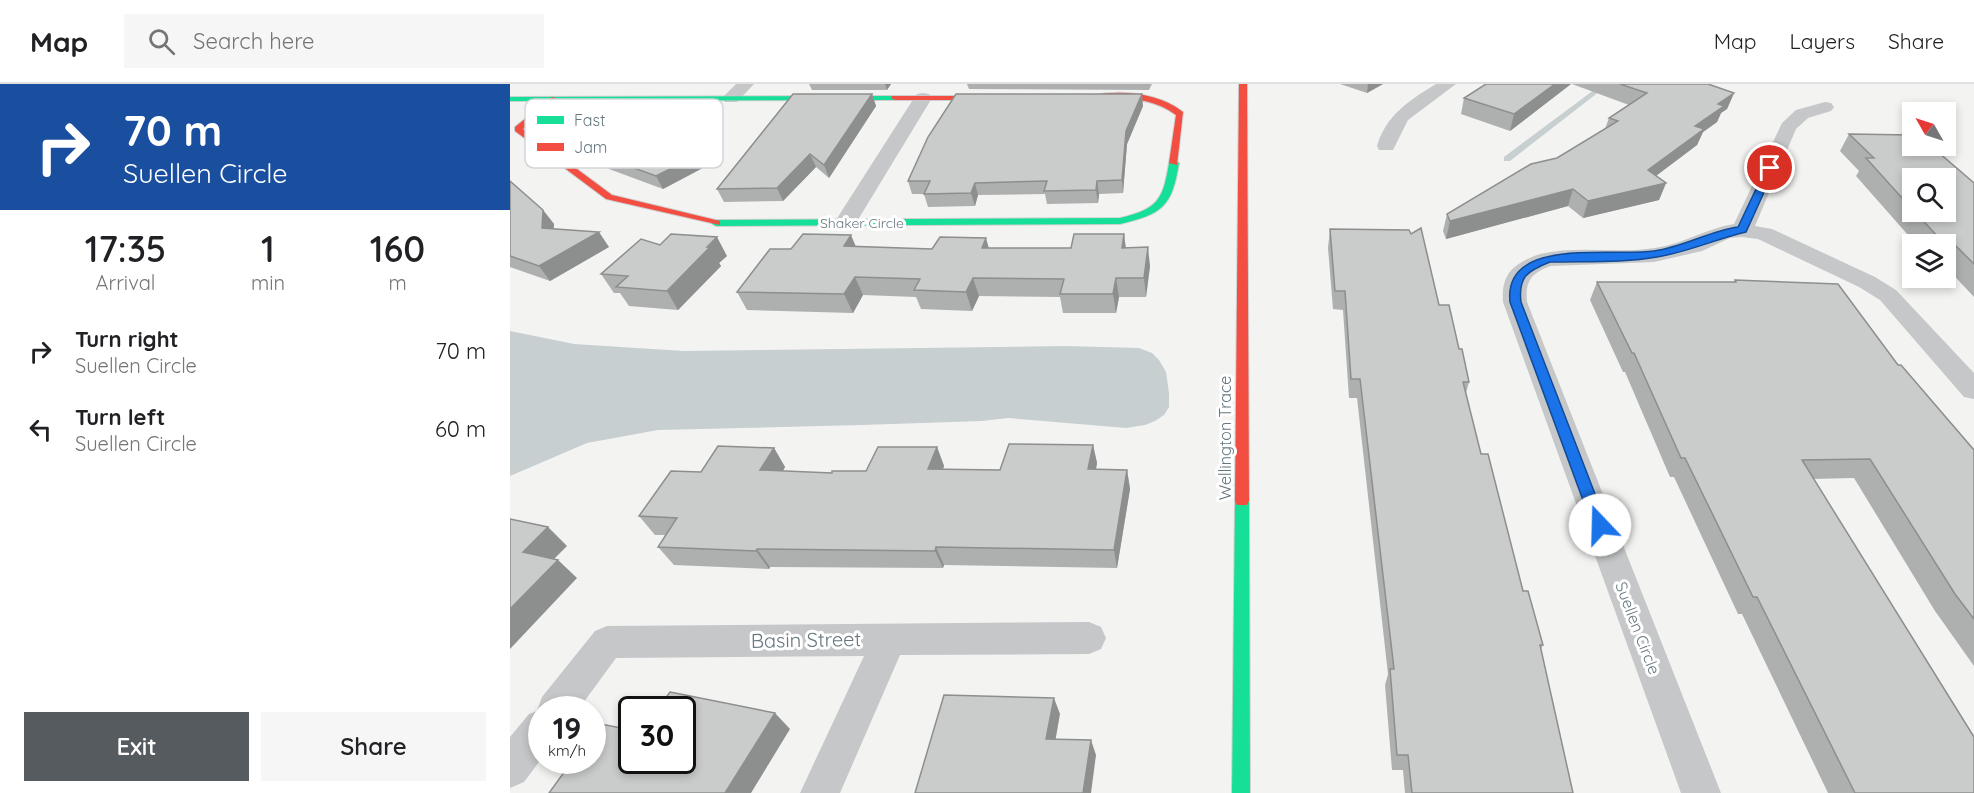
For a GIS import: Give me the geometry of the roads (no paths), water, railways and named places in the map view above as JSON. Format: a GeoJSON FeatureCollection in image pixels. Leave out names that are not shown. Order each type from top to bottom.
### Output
{"type":"FeatureCollection","features":[{"type":"Feature","properties":{"kind":"street"},"geometry":{"type":"LineString","coordinates":[[731,98],[746,84]]}},
{"type":"Feature","properties":{"kind":"street","name":"Wellington Trace"},"geometry":{"type":"LineString","coordinates":[[1241,793],[1243,84]]}},
{"type":"Feature","properties":{"kind":"street"},"geometry":{"type":"LineString","coordinates":[[1386,146],[1388,132],[1406,112],[1448,84]]}},
{"type":"Feature","properties":{"kind":"street","name":"Shaker Circle"},"geometry":{"type":"LineString","coordinates":[[571,168],[609,196],[711,223],[1120,221],[1139,217],[1155,210],[1165,202],[1170,192],[1180,114],[1174,107],[1164,102],[1136,97],[1089,98]]}},
{"type":"Feature","properties":{"kind":"street"},"geometry":{"type":"LineString","coordinates":[[845,223],[924,98]]}},
{"type":"Feature","properties":{"kind":"street"},"geometry":{"type":"LineString","coordinates":[[510,99],[1006,98]]}},
{"type":"Feature","properties":{"kind":"street"},"geometry":{"type":"LineString","coordinates":[[1742,230],[1788,127],[1802,114],[1826,107]]}},
{"type":"Feature","properties":{"kind":"street","name":"Shaker Circle"},"geometry":{"type":"LineString","coordinates":[[525,123],[518,129],[525,134]]}},
{"type":"Feature","properties":{"kind":"street","name":"Suellen Circle"},"geometry":{"type":"LineString","coordinates":[[1701,793],[1515,302],[1514,288],[1519,275],[1531,265],[1548,259],[1654,255],[1694,246],[1725,232],[1742,230],[1764,234],[1867,282],[1888,295],[1974,390]]}},
{"type":"Feature","properties":{"kind":"street"},"geometry":{"type":"LineString","coordinates":[[820,793],[889,639]]}},
{"type":"Feature","properties":{"kind":"street","name":"Basin Street"},"geometry":{"type":"LineString","coordinates":[[566,696],[607,642],[1089,639]]}},
{"type":"Feature","properties":{"kind":"street"},"geometry":{"type":"LineString","coordinates":[[510,768],[528,745]]}},
{"type":"Feature","properties":{"kind":"waterway"},"geometry":{"type":"LineString","coordinates":[[1507,159],[1606,84]]}}]}
